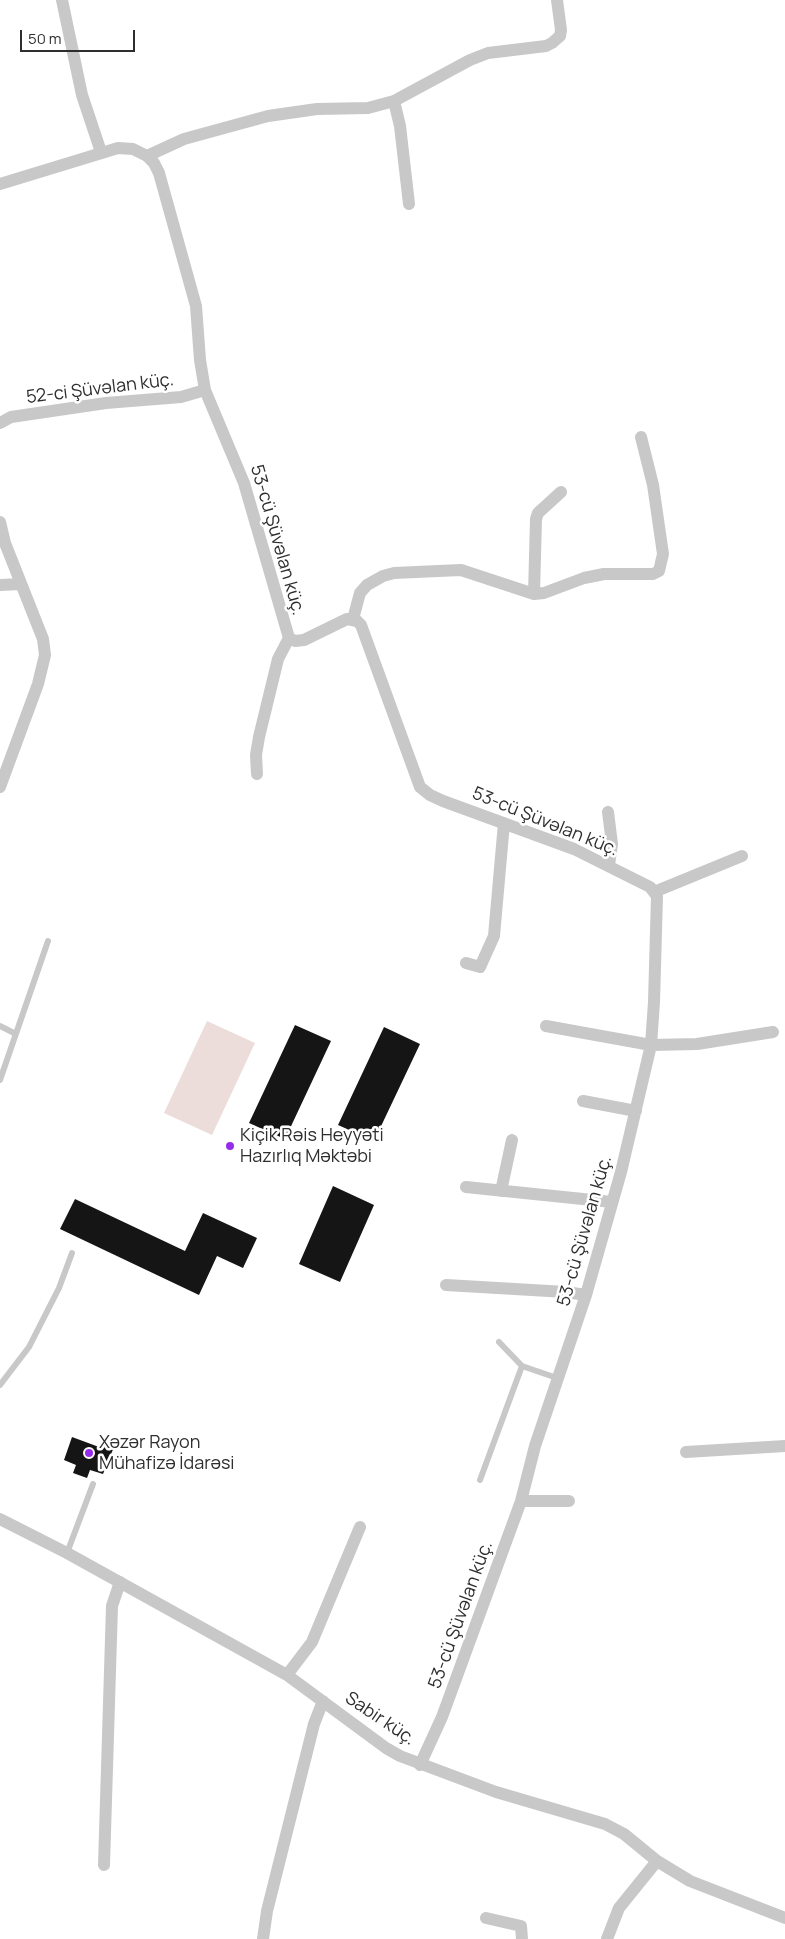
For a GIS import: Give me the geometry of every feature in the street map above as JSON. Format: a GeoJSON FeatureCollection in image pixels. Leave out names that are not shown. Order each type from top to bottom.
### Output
{"type":"FeatureCollection","features":[{"type":"Feature","properties":{"kind":"street"},"geometry":{"type":"LineString","coordinates":[[62,0],[82,95],[102,152]]}},
{"type":"Feature","properties":{"kind":"street"},"geometry":{"type":"LineString","coordinates":[[0,184],[118,148],[132,148],[147,156],[184,139],[268,116],[317,109],[368,108],[394,101],[470,60],[488,53],[546,46],[552,43],[560,36],[561,30],[556,0]]}},
{"type":"Feature","properties":{"kind":"street"},"geometry":{"type":"LineString","coordinates":[[394,101],[400,126],[409,204]]}},
{"type":"Feature","properties":{"kind":"street","name":"53-cü Şüvəlan küç."},"geometry":{"type":"LineString","coordinates":[[147,156],[154,163],[159,173],[196,306],[200,360],[205,390],[244,483],[289,638],[295,641],[304,640],[347,618],[353,618],[361,625],[420,787],[430,795],[443,801],[574,848],[609,865],[654,892],[658,905],[651,1045],[636,1110],[586,1296],[534,1446],[521,1501],[442,1717],[420,1765]]}},
{"type":"Feature","properties":{"kind":"street","name":"52-ci Şüvəlan küç."},"geometry":{"type":"LineString","coordinates":[[0,423],[11,417],[106,403],[181,397],[205,390]]}},
{"type":"Feature","properties":{"kind":"street"},"geometry":{"type":"LineString","coordinates":[[353,618],[360,593],[367,584],[394,573],[461,570],[534,594],[544,593],[584,578],[604,574],[653,574],[659,571],[663,554],[653,485],[641,437]]}},
{"type":"Feature","properties":{"kind":"street"},"geometry":{"type":"LineString","coordinates":[[534,594],[536,519],[538,513],[561,492]]}},
{"type":"Feature","properties":{"kind":"street"},"geometry":{"type":"LineString","coordinates":[[0,522],[5,543],[43,639],[45,655],[38,684],[0,787]]}},
{"type":"Feature","properties":{"kind":"street"},"geometry":{"type":"LineString","coordinates":[[0,584],[21,584]]}},
{"type":"Feature","properties":{"kind":"street"},"geometry":{"type":"LineString","coordinates":[[257,774],[256,755],[258,737],[278,659],[289,638]]}},
{"type":"Feature","properties":{"kind":"street"},"geometry":{"type":"LineString","coordinates":[[608,812],[612,844],[609,865]]}},
{"type":"Feature","properties":{"kind":"street"},"geometry":{"type":"LineString","coordinates":[[466,963],[480,967],[494,936],[504,823]]}},
{"type":"Feature","properties":{"kind":"street"},"geometry":{"type":"LineString","coordinates":[[654,892],[742,856]]}},
{"type":"Feature","properties":{"kind":"street"},"geometry":{"type":"LineString","coordinates":[[546,1026],[651,1045],[697,1044],[773,1032]]}},
{"type":"Feature","properties":{"kind":"street"},"geometry":{"type":"LineString","coordinates":[[583,1101],[636,1110]]}},
{"type":"Feature","properties":{"kind":"street"},"geometry":{"type":"LineString","coordinates":[[501,1191],[512,1140]]}},
{"type":"Feature","properties":{"kind":"street"},"geometry":{"type":"LineString","coordinates":[[466,1187],[612,1202]]}},
{"type":"Feature","properties":{"kind":"street"},"geometry":{"type":"LineString","coordinates":[[446,1285],[566,1292],[586,1296]]}},
{"type":"Feature","properties":{"kind":"street"},"geometry":{"type":"LineString","coordinates":[[686,1452],[785,1446]]}},
{"type":"Feature","properties":{"kind":"street"},"geometry":{"type":"LineString","coordinates":[[521,1501],[569,1501]]}},
{"type":"Feature","properties":{"kind":"street","name":"Sabir küç."},"geometry":{"type":"LineString","coordinates":[[0,1519],[67,1553],[287,1675],[386,1748],[420,1765],[496,1792],[605,1824],[624,1834],[657,1861],[690,1881],[785,1918]]}},
{"type":"Feature","properties":{"kind":"street"},"geometry":{"type":"LineString","coordinates":[[287,1675],[312,1642],[360,1527]]}},
{"type":"Feature","properties":{"kind":"street"},"geometry":{"type":"LineString","coordinates":[[104,1865],[112,1606],[120,1582]]}},
{"type":"Feature","properties":{"kind":"street"},"geometry":{"type":"LineString","coordinates":[[263,1939],[267,1911],[314,1724],[323,1701]]}},
{"type":"Feature","properties":{"kind":"street"},"geometry":{"type":"LineString","coordinates":[[607,1939],[622,1903],[657,1861]]}},
{"type":"Feature","properties":{"kind":"street"},"geometry":{"type":"LineString","coordinates":[[486,1918],[521,1926],[522,1939]]}},
{"type":"Feature","properties":{"kind":"lane"},"geometry":{"type":"LineString","coordinates":[[0,1080],[48,941]]}},
{"type":"Feature","properties":{"kind":"lane"},"geometry":{"type":"LineString","coordinates":[[0,1026],[16,1034]]}},
{"type":"Feature","properties":{"kind":"lane"},"geometry":{"type":"LineString","coordinates":[[0,1385],[29,1347],[59,1288],[72,1253]]}},
{"type":"Feature","properties":{"kind":"lane"},"geometry":{"type":"LineString","coordinates":[[499,1342],[522,1366],[557,1378]]}},
{"type":"Feature","properties":{"kind":"lane"},"geometry":{"type":"LineString","coordinates":[[480,1480],[522,1366]]}},
{"type":"Feature","properties":{"kind":"lane"},"geometry":{"type":"LineString","coordinates":[[67,1553],[94,1484]]}},
{"type":"Feature","properties":{"kind":"shaded area"},"geometry":{"type":"Polygon","coordinates":[[[207,1021],[255,1043],[212,1135],[164,1113],[207,1021]]]}},
{"type":"Feature","properties":{"kind":"building"},"geometry":{"type":"Polygon","coordinates":[[[295,1025],[331,1041],[285,1139],[249,1123],[295,1025]]]}},
{"type":"Feature","properties":{"kind":"building"},"geometry":{"type":"Polygon","coordinates":[[[384,1027],[420,1044],[374,1141],[338,1125],[384,1027]]]}},
{"type":"Feature","properties":{"kind":"building"},"geometry":{"type":"Polygon","coordinates":[[[333,1186],[374,1205],[340,1282],[299,1264],[333,1186]]]}},
{"type":"Feature","properties":{"kind":"building"},"geometry":{"type":"Polygon","coordinates":[[[75,1199],[185,1251],[203,1213],[257,1238],[243,1268],[217,1256],[199,1295],[60,1229],[75,1199]]]}},
{"type":"Feature","properties":{"kind":"building","name":"Xəzər Rayon Mühafizə İdarəsi"},"geometry":{"type":"Polygon","coordinates":[[[72,1437],[99,1447],[101,1442],[114,1447],[103,1474],[90,1470],[87,1478],[73,1473],[76,1465],[64,1460],[72,1437]]]}},
{"type":"Feature","properties":{"kind":"place","name":"Kiçik Rəis Heyyəti Hazırlıq Məktəbi"},"geometry":{"type":"Point","coordinates":[230,1146]}},
{"type":"Feature","properties":{"kind":"place","name":"Xəzər Rayon Mühafizə İdarəsi"},"geometry":{"type":"Point","coordinates":[89,1453]}}]}
